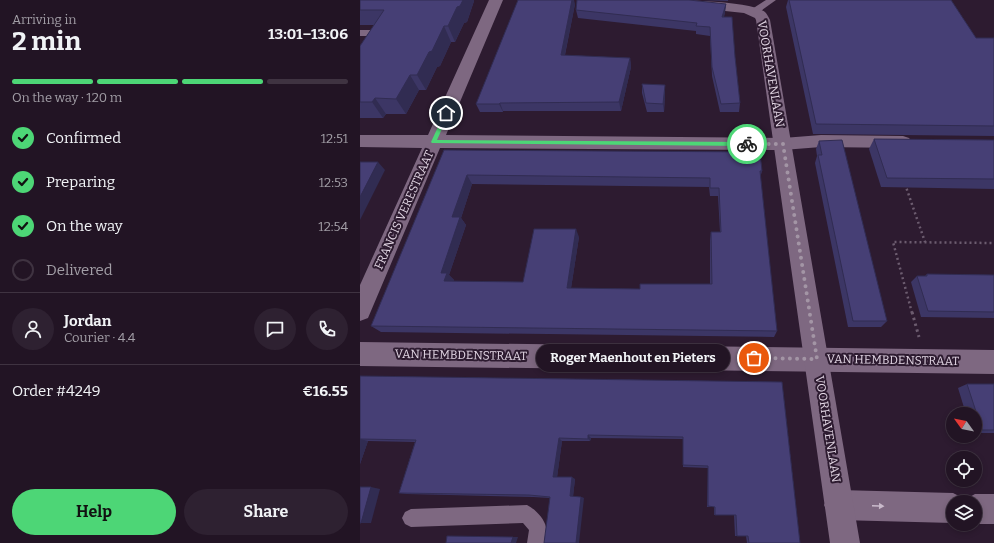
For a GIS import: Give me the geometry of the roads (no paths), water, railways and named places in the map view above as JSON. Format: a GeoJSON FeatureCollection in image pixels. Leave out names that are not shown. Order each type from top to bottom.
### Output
{"type":"FeatureCollection","features":[{"type":"Feature","properties":{"kind":"street","name":"FRANCIS VERESTRAAT"},"geometry":{"type":"LineString","coordinates":[[360,311],[496,0]]}},
{"type":"Feature","properties":{"kind":"street"},"geometry":{"type":"LineString","coordinates":[[659,0],[755,11]]}},
{"type":"Feature","properties":{"kind":"street","name":"VOORHAVENLAAN"},"geometry":{"type":"LineString","coordinates":[[755,11],[763,20],[845,543]]}},
{"type":"Feature","properties":{"kind":"street"},"geometry":{"type":"LineString","coordinates":[[360,141],[783,144],[821,141],[920,142]]}},
{"type":"Feature","properties":{"kind":"street","name":"VAN HEMBDENSTRAAT"},"geometry":{"type":"LineString","coordinates":[[360,354],[994,362]]}},
{"type":"Feature","properties":{"kind":"street"},"geometry":{"type":"LineString","coordinates":[[839,504],[946,508]]}},
{"type":"Feature","properties":{"kind":"street"},"geometry":{"type":"LineString","coordinates":[[982,509],[994,509]]}},
{"type":"Feature","properties":{"kind":"lane"},"geometry":{"type":"LineString","coordinates":[[755,11],[772,0]]}},
{"type":"Feature","properties":{"kind":"lane"},"geometry":{"type":"LineString","coordinates":[[360,33],[376,33],[360,62]]}},
{"type":"Feature","properties":{"kind":"lane"},"geometry":{"type":"LineString","coordinates":[[411,518],[527,514],[538,528],[536,543]]}},
{"type":"Feature","properties":{"kind":"place","name":"Roger Maenhout en Pieters"},"geometry":{"type":"Point","coordinates":[754,358]}}]}
